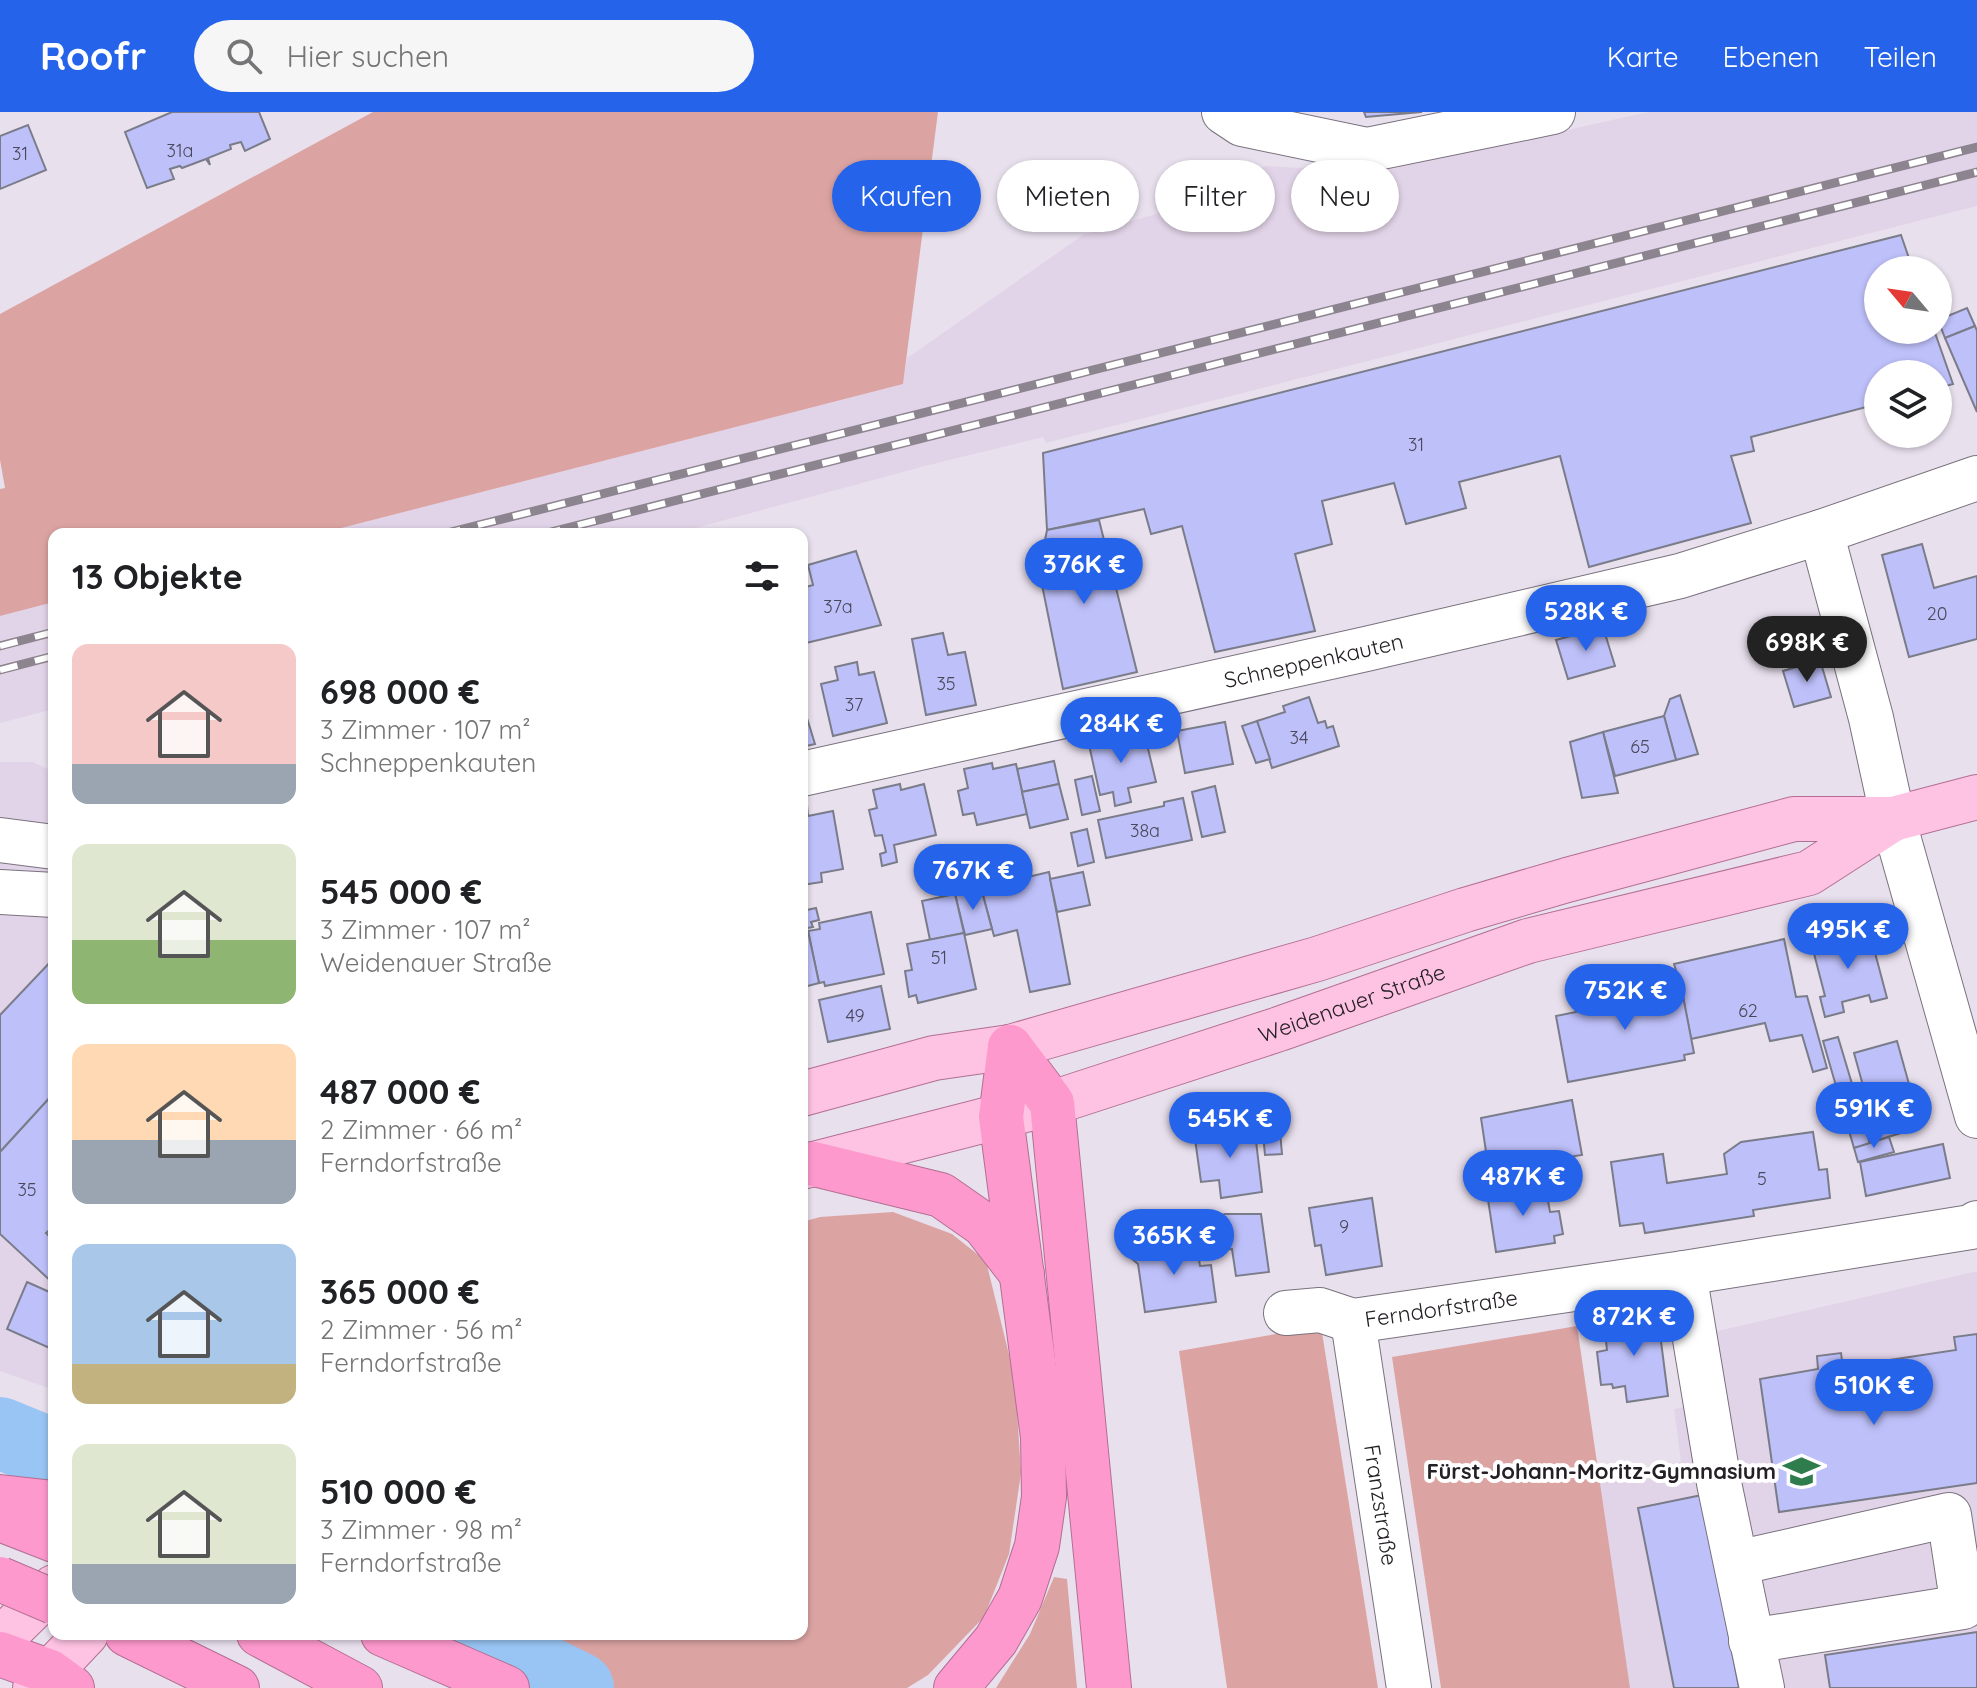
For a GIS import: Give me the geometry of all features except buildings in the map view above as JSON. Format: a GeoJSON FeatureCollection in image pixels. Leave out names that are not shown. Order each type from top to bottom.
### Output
{"type":"FeatureCollection","features":[{"type":"Feature","properties":{"kind":"highway"},"geometry":{"type":"LineString","coordinates":[[1010,1047],[1052,1103],[1109,1688]]}},
{"type":"Feature","properties":{"kind":"highway"},"geometry":{"type":"LineString","coordinates":[[962,1683],[996,1640],[1020,1598],[1037,1546],[1044,1497],[1043,1437],[1001,1117],[1010,1047]]}},
{"type":"Feature","properties":{"kind":"highway"},"geometry":{"type":"LineString","coordinates":[[808,1166],[941,1195],[984,1225],[1023,1276]]}},
{"type":"Feature","properties":{"kind":"highway"},"geometry":{"type":"LineString","coordinates":[[0,1497],[48,1502]]}},
{"type":"Feature","properties":{"kind":"highway"},"geometry":{"type":"LineString","coordinates":[[0,1519],[48,1538]]}},
{"type":"Feature","properties":{"kind":"highway"},"geometry":{"type":"LineString","coordinates":[[0,1579],[48,1599]]}},
{"type":"Feature","properties":{"kind":"highway"},"geometry":{"type":"LineString","coordinates":[[139,1640],[237,1688]]}},
{"type":"Feature","properties":{"kind":"highway"},"geometry":{"type":"LineString","coordinates":[[270,1640],[360,1688]]}},
{"type":"Feature","properties":{"kind":"highway"},"geometry":{"type":"LineString","coordinates":[[397,1640],[507,1688]]}},
{"type":"Feature","properties":{"kind":"highway"},"geometry":{"type":"LineString","coordinates":[[0,1654],[52,1683]]}},
{"type":"Feature","properties":{"kind":"highway"},"geometry":{"type":"LineString","coordinates":[[0,1671],[9,1688]]}},
{"type":"Feature","properties":{"kind":"main road","name":"Weidenauer Straße"},"geometry":{"type":"LineString","coordinates":[[808,1092],[934,1058],[1010,1047],[1317,959],[1538,889],[1794,819],[1893,819],[1977,797]]}},
{"type":"Feature","properties":{"kind":"main road","name":"Weidenauer Straße"},"geometry":{"type":"LineString","coordinates":[[808,1166],[1052,1103],[1279,1029],[1528,941],[1809,873],[1893,819]]}},
{"type":"Feature","properties":{"kind":"main road"},"geometry":{"type":"LineString","coordinates":[[0,1640],[48,1593]]}},
{"type":"Feature","properties":{"kind":"main road"},"geometry":{"type":"LineString","coordinates":[[52,1683],[82,1640]]}},
{"type":"Feature","properties":{"kind":"street"},"geometry":{"type":"LineString","coordinates":[[1224,112],[1242,124],[1367,150],[1553,112]]}},
{"type":"Feature","properties":{"kind":"street","name":"Schneppenkauten"},"geometry":{"type":"LineString","coordinates":[[808,773],[1680,576],[1977,478]]}},
{"type":"Feature","properties":{"kind":"street"},"geometry":{"type":"LineString","coordinates":[[1821,532],[1871,718],[1893,819],[1968,1054],[1977,1116]]}},
{"type":"Feature","properties":{"kind":"street"},"geometry":{"type":"LineString","coordinates":[[0,840],[48,846]]}},
{"type":"Feature","properties":{"kind":"street"},"geometry":{"type":"LineString","coordinates":[[0,892],[48,895]]}},
{"type":"Feature","properties":{"kind":"street","name":"Ferndorfstraße"},"geometry":{"type":"LineString","coordinates":[[1286,1313],[1320,1310],[1353,1321],[1684,1273],[1971,1227],[1977,1223]]}},
{"type":"Feature","properties":{"kind":"street"},"geometry":{"type":"LineString","coordinates":[[1684,1273],[1719,1483],[1762,1688]]}},
{"type":"Feature","properties":{"kind":"street","name":"Franzstraße"},"geometry":{"type":"LineString","coordinates":[[1353,1321],[1409,1688]]}},
{"type":"Feature","properties":{"kind":"street"},"geometry":{"type":"LineString","coordinates":[[1737,1563],[1949,1515],[1963,1607],[1751,1641]]}},
{"type":"Feature","properties":{"kind":"shaded area"},"geometry":{"type":"Polygon","coordinates":[[[373,112],[938,112],[932,160],[832,160],[832,232],[923,232],[903,384],[341,528],[48,528],[48,604],[0,616],[0,489],[5,488],[0,460],[0,314],[373,112]]]}},
{"type":"Feature","properties":{"kind":"shaded area"},"geometry":{"type":"Polygon","coordinates":[[[1648,112],[1977,112],[1977,206],[1046,443],[1043,437],[695,528],[341,528],[903,384],[907,358],[1083,235],[1093,232],[1139,232],[1139,219],[1155,214],[1155,232],[1275,232],[1275,167],[1291,167],[1291,232],[1399,232],[1399,167],[1648,112]]]}},
{"type":"Feature","properties":{"kind":"shaded area"},"geometry":{"type":"Polygon","coordinates":[[[48,604],[48,711],[0,723],[0,616],[48,604]]]}},
{"type":"Feature","properties":{"kind":"shaded area"},"geometry":{"type":"Polygon","coordinates":[[[0,762],[33,762],[48,769],[48,1388],[0,1371],[0,762]]]}},
{"type":"Feature","properties":{"kind":"shaded area"},"geometry":{"type":"Polygon","coordinates":[[[893,1212],[952,1234],[986,1261],[1015,1379],[1021,1473],[1009,1554],[984,1617],[928,1675],[907,1688],[598,1688],[493,1640],[808,1640],[808,1220],[893,1212]]]}},
{"type":"Feature","properties":{"kind":"shaded area","name":"Fürst-Johann-Moritz-Gymnasium"},"geometry":{"type":"Polygon","coordinates":[[[1977,1271],[1977,1688],[1605,1688],[1573,1480],[1681,1462],[1674,1409],[1718,1400],[1709,1333],[1977,1271]]]}},
{"type":"Feature","properties":{"kind":"shaded area"},"geometry":{"type":"Polygon","coordinates":[[[1321,1326],[1378,1688],[1227,1688],[1179,1351],[1321,1326]]]}},
{"type":"Feature","properties":{"kind":"shaded area"},"geometry":{"type":"Polygon","coordinates":[[[1577,1326],[1630,1688],[1441,1688],[1392,1357],[1577,1326]]]}},
{"type":"Feature","properties":{"kind":"shaded area"},"geometry":{"type":"Polygon","coordinates":[[[1054,1577],[1067,1579],[1077,1688],[996,1688],[1030,1634],[1054,1577]]]}},
{"type":"Feature","properties":{"kind":"waterway"},"geometry":{"type":"LineString","coordinates":[[0,1433],[48,1453]]}},
{"type":"Feature","properties":{"kind":"waterway"},"geometry":{"type":"LineString","coordinates":[[0,1445],[22,1442]]}},
{"type":"Feature","properties":{"kind":"waterway"},"geometry":{"type":"LineString","coordinates":[[481,1640],[578,1688]]}},
{"type":"Feature","properties":{"kind":"railway"},"geometry":{"type":"LineString","coordinates":[[467,528],[1977,147]]}},
{"type":"Feature","properties":{"kind":"railway"},"geometry":{"type":"LineString","coordinates":[[567,528],[1977,172]]}},
{"type":"Feature","properties":{"kind":"railway"},"geometry":{"type":"LineString","coordinates":[[0,646],[48,634]]}},
{"type":"Feature","properties":{"kind":"railway"},"geometry":{"type":"LineString","coordinates":[[0,670],[48,658]]}},
{"type":"Feature","properties":{"kind":"place","name":"Fürst-Johann-Moritz-Gymnasium"},"geometry":{"type":"Point","coordinates":[1802,1471]}}]}
